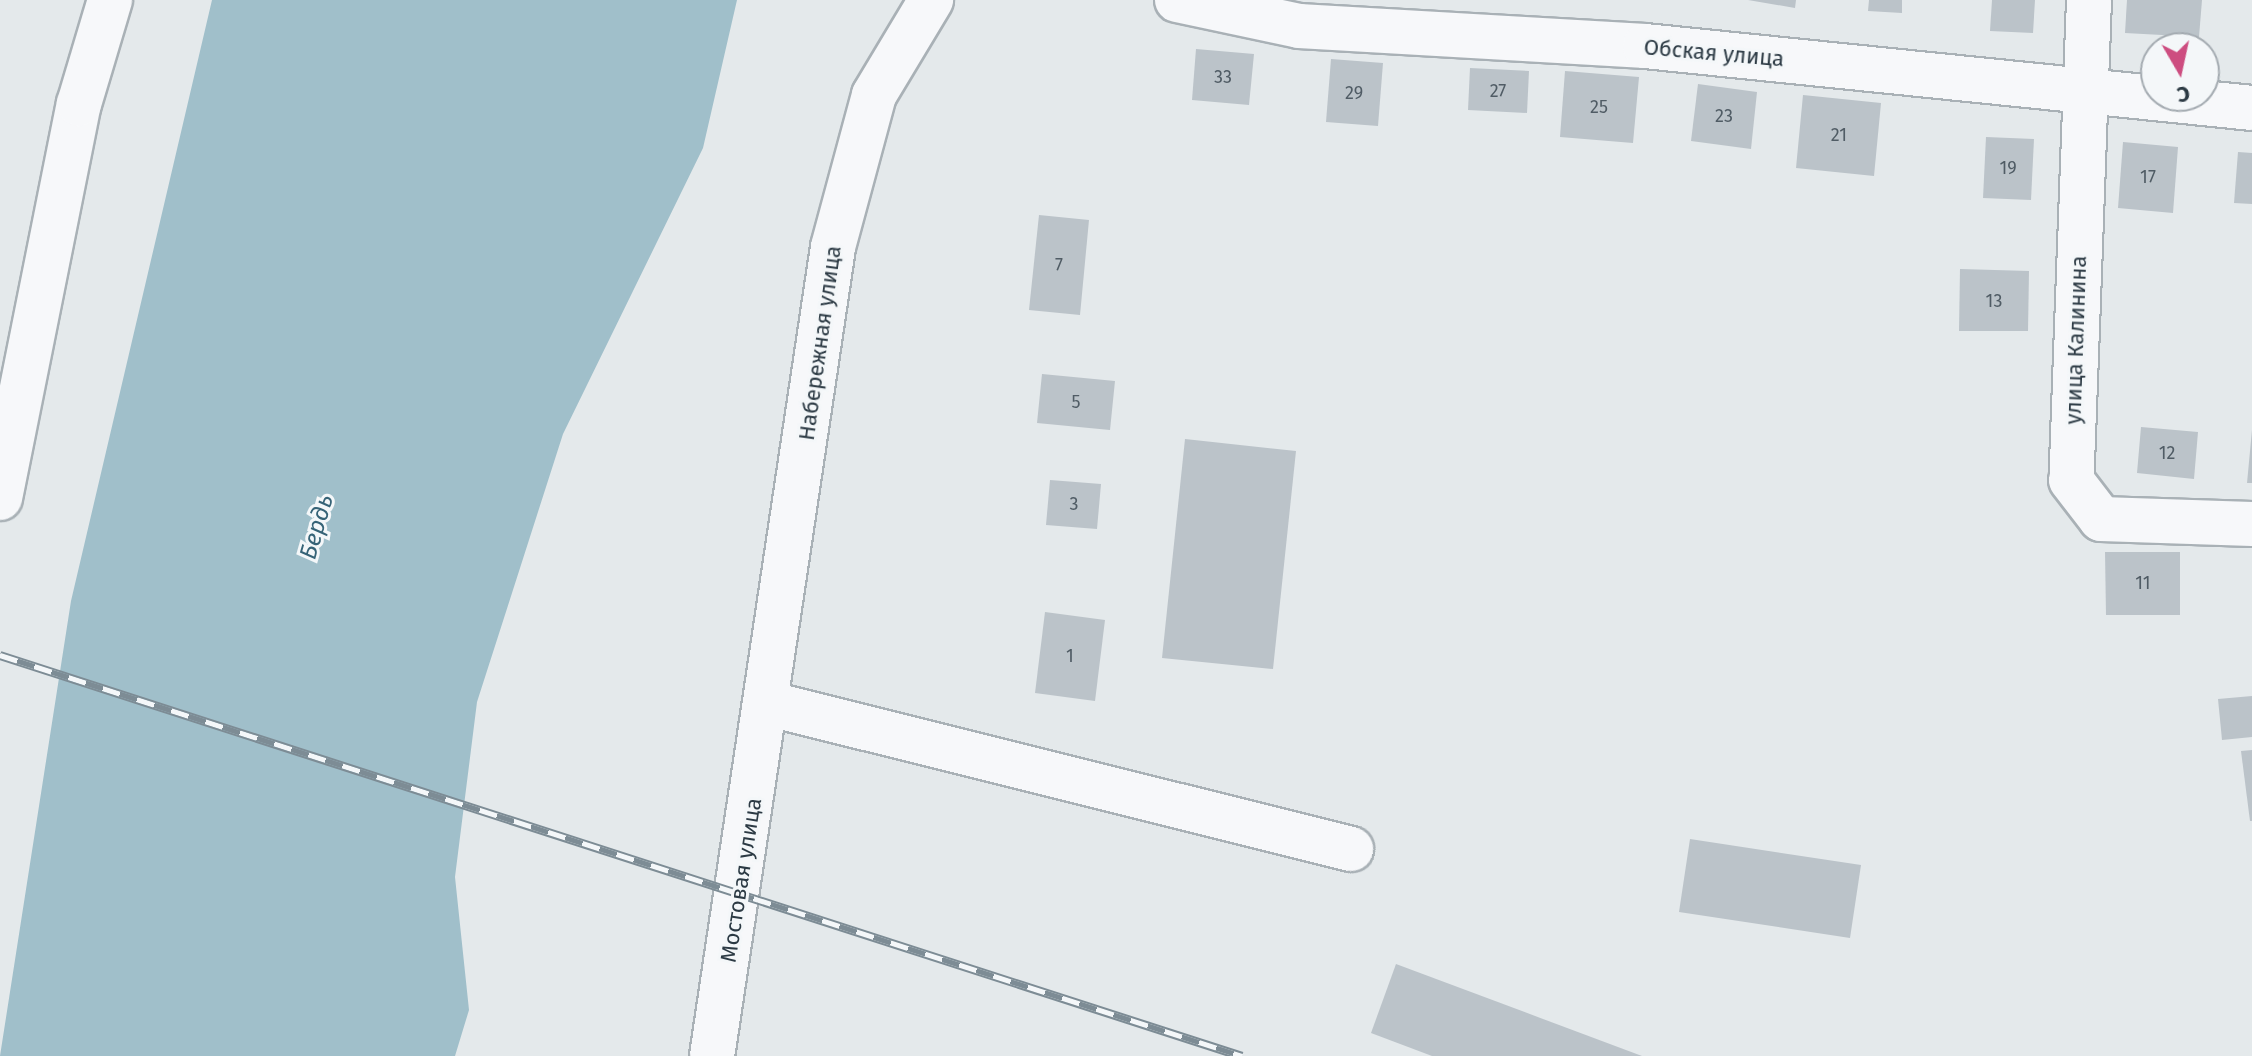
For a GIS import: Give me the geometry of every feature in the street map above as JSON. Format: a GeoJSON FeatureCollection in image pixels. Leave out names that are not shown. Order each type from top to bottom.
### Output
{"type":"FeatureCollection","features":[{"type":"Feature","properties":{"kind":"street"},"geometry":{"type":"LineString","coordinates":[[0,498],[79,104],[110,0]]}},
{"type":"Feature","properties":{"kind":"street","name":"Набережная улица"},"geometry":{"type":"LineString","coordinates":[[770,704],[833,247],[874,95],[931,0]]}},
{"type":"Feature","properties":{"kind":"street","name":"Обская улица"},"geometry":{"type":"LineString","coordinates":[[1177,0],[1299,26],[1645,46],[2252,108]]}},
{"type":"Feature","properties":{"kind":"street","name":"улица Калинина"},"geometry":{"type":"LineString","coordinates":[[2089,0],[2071,480],[2101,519],[2252,524]]}},
{"type":"Feature","properties":{"kind":"street"},"geometry":{"type":"LineString","coordinates":[[770,704],[1351,849]]}},
{"type":"Feature","properties":{"kind":"street","name":"Мостовая улица"},"geometry":{"type":"LineString","coordinates":[[712,1056],[770,704]]}},
{"type":"Feature","properties":{"kind":"water","name":"Бердь"},"geometry":{"type":"Polygon","coordinates":[[[212,0],[737,0],[703,148],[563,434],[477,702],[455,877],[469,1010],[455,1056],[0,1056],[71,601],[212,0]]]}},
{"type":"Feature","properties":{"kind":"building"},"geometry":{"type":"Polygon","coordinates":[[[1748,0],[1796,0],[1795,8],[1748,0]]]}},
{"type":"Feature","properties":{"kind":"building"},"geometry":{"type":"Polygon","coordinates":[[[1869,0],[1902,0],[1902,13],[1868,11],[1869,0]]]}},
{"type":"Feature","properties":{"kind":"building"},"geometry":{"type":"Polygon","coordinates":[[[1992,0],[2035,0],[2033,33],[1990,31],[1992,0]]]}},
{"type":"Feature","properties":{"kind":"building"},"geometry":{"type":"Polygon","coordinates":[[[2127,0],[2202,0],[2199,32],[2125,33],[2127,0]]]}},
{"type":"Feature","properties":{"kind":"building"},"geometry":{"type":"Polygon","coordinates":[[[1196,49],[1254,54],[1249,105],[1192,100],[1196,49]]]}},
{"type":"Feature","properties":{"kind":"building"},"geometry":{"type":"Polygon","coordinates":[[[1331,59],[1383,63],[1378,126],[1326,122],[1331,59]]]}},
{"type":"Feature","properties":{"kind":"building"},"geometry":{"type":"Polygon","coordinates":[[[1470,68],[1529,71],[1527,113],[1468,110],[1470,68]]]}},
{"type":"Feature","properties":{"kind":"building"},"geometry":{"type":"Polygon","coordinates":[[[1565,71],[1639,77],[1633,143],[1560,137],[1565,71]]]}},
{"type":"Feature","properties":{"kind":"building"},"geometry":{"type":"Polygon","coordinates":[[[1698,84],[1757,92],[1751,149],[1691,141],[1698,84]]]}},
{"type":"Feature","properties":{"kind":"building"},"geometry":{"type":"Polygon","coordinates":[[[1803,95],[1881,103],[1874,176],[1796,168],[1803,95]]]}},
{"type":"Feature","properties":{"kind":"building"},"geometry":{"type":"Polygon","coordinates":[[[1986,137],[2034,139],[2031,200],[1983,198],[1986,137]]]}},
{"type":"Feature","properties":{"kind":"building"},"geometry":{"type":"Polygon","coordinates":[[[2123,142],[2178,147],[2173,213],[2118,208],[2123,142]]]}},
{"type":"Feature","properties":{"kind":"building"},"geometry":{"type":"Polygon","coordinates":[[[2238,152],[2252,153],[2252,204],[2234,203],[2238,152]]]}},
{"type":"Feature","properties":{"kind":"building"},"geometry":{"type":"Polygon","coordinates":[[[1039,215],[1089,220],[1080,315],[1029,310],[1039,215]]]}},
{"type":"Feature","properties":{"kind":"building"},"geometry":{"type":"Polygon","coordinates":[[[1960,269],[2029,271],[2028,331],[1959,331],[1960,269]]]}},
{"type":"Feature","properties":{"kind":"building"},"geometry":{"type":"Polygon","coordinates":[[[1042,374],[1115,381],[1110,430],[1037,423],[1042,374]]]}},
{"type":"Feature","properties":{"kind":"building"},"geometry":{"type":"Polygon","coordinates":[[[2141,427],[2198,432],[2194,479],[2137,473],[2141,427]]]}},
{"type":"Feature","properties":{"kind":"building"},"geometry":{"type":"Polygon","coordinates":[[[2252,430],[2252,483],[2247,483],[2252,430]]]}},
{"type":"Feature","properties":{"kind":"building"},"geometry":{"type":"Polygon","coordinates":[[[1185,439],[1296,451],[1273,669],[1162,658],[1185,439]]]}},
{"type":"Feature","properties":{"kind":"building"},"geometry":{"type":"Polygon","coordinates":[[[1050,480],[1101,484],[1097,529],[1046,525],[1050,480]]]}},
{"type":"Feature","properties":{"kind":"building"},"geometry":{"type":"Polygon","coordinates":[[[2105,552],[2180,552],[2180,615],[2106,615],[2105,552]]]}},
{"type":"Feature","properties":{"kind":"building"},"geometry":{"type":"Polygon","coordinates":[[[1045,612],[1105,620],[1095,701],[1035,693],[1045,612]]]}},
{"type":"Feature","properties":{"kind":"building"},"geometry":{"type":"Polygon","coordinates":[[[2252,696],[2252,737],[2222,740],[2218,699],[2252,696]]]}},
{"type":"Feature","properties":{"kind":"building"},"geometry":{"type":"Polygon","coordinates":[[[2252,750],[2252,821],[2250,821],[2241,751],[2252,750]]]}},
{"type":"Feature","properties":{"kind":"building"},"geometry":{"type":"Polygon","coordinates":[[[1690,839],[1861,865],[1850,938],[1679,912],[1690,839]]]}},
{"type":"Feature","properties":{"kind":"building"},"geometry":{"type":"Polygon","coordinates":[[[1396,964],[1642,1056],[1432,1056],[1371,1033],[1396,964]]]}},
{"type":"Feature","properties":{"kind":"railway"},"geometry":{"type":"LineString","coordinates":[[0,655],[1242,1056]]}}]}
